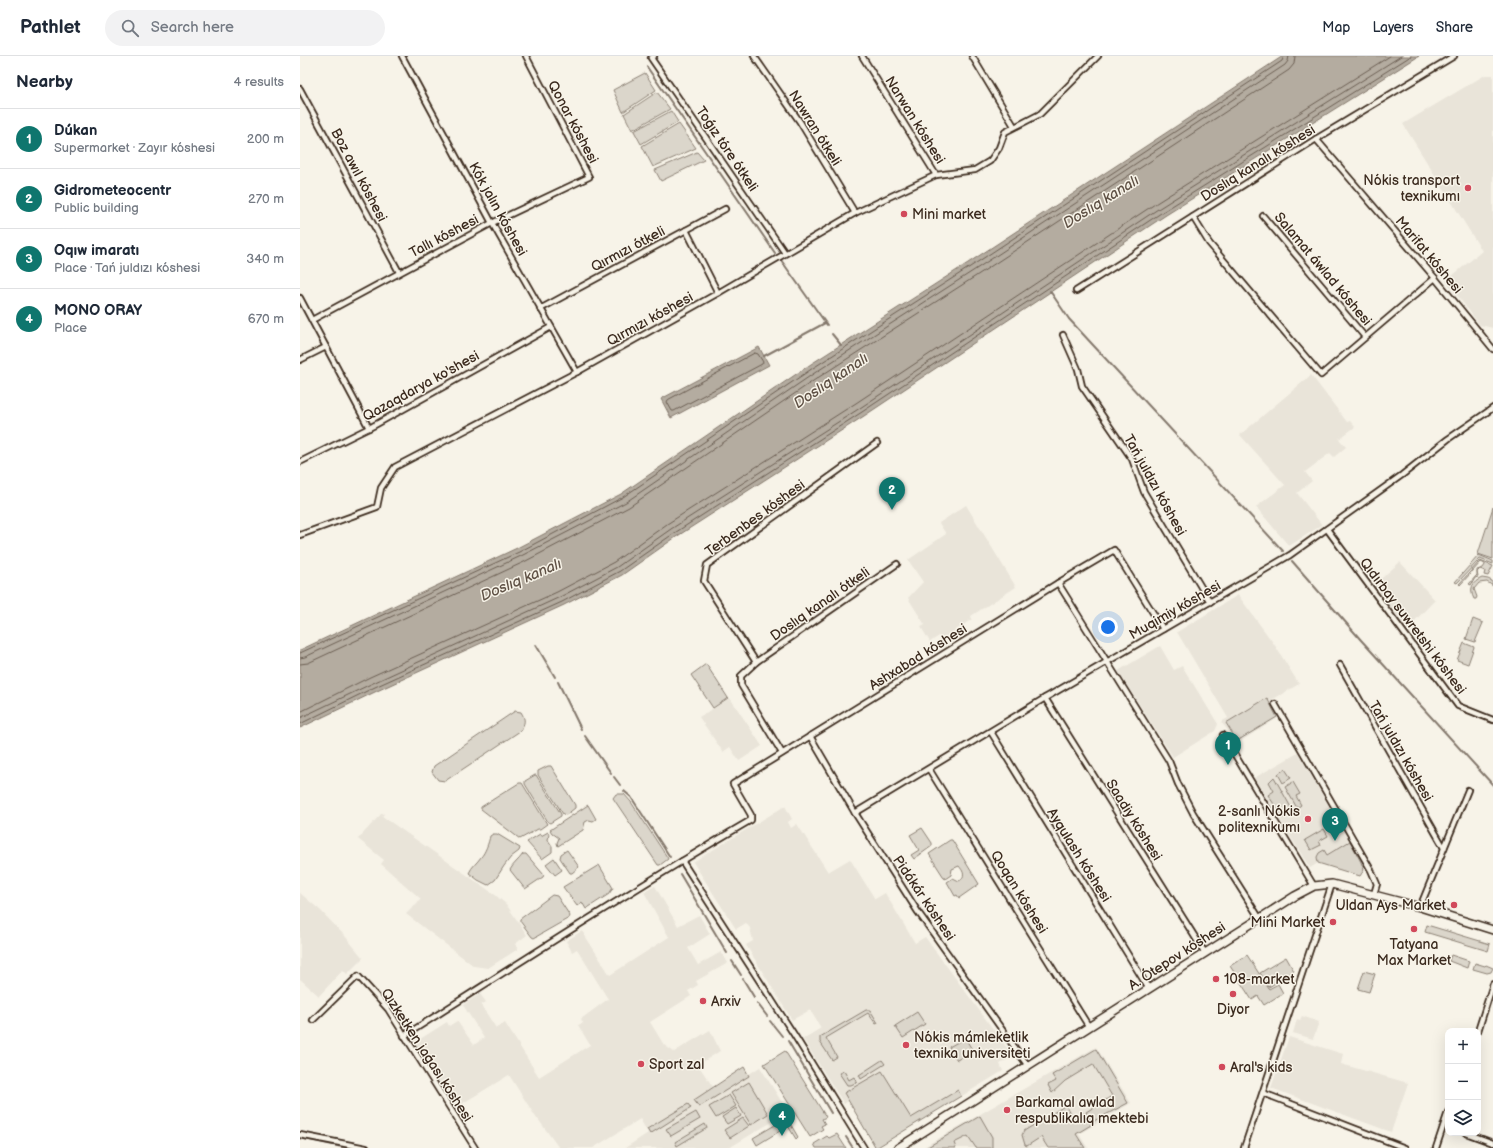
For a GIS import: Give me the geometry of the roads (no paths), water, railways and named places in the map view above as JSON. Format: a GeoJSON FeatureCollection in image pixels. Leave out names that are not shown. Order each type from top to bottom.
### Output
{"type":"FeatureCollection","features":[{"type":"Feature","properties":{"kind":"main road","name":"A. Ótepov kóshesi"},"geometry":{"type":"LineString","coordinates":[[898,1148],[1301,892],[1314,886],[1332,884],[1374,894],[1493,930]]}},
{"type":"Feature","properties":{"kind":"street","name":"Kók jalın kóshesi"},"geometry":{"type":"LineString","coordinates":[[402,56],[492,223],[577,372]]}},
{"type":"Feature","properties":{"kind":"street","name":"Qonar kóshesi"},"geometry":{"type":"LineString","coordinates":[[526,56],[589,176]]}},
{"type":"Feature","properties":{"kind":"street","name":"Nawran ótkeli"},"geometry":{"type":"LineString","coordinates":[[754,56],[800,122],[855,213]]}},
{"type":"Feature","properties":{"kind":"street","name":"Narwan kóshesi"},"geometry":{"type":"LineString","coordinates":[[862,56],[936,175]]}},
{"type":"Feature","properties":{"kind":"street"},"geometry":{"type":"LineString","coordinates":[[973,56],[1014,126],[1040,114],[1098,56]]}},
{"type":"Feature","properties":{"kind":"street"},"geometry":{"type":"LineString","coordinates":[[1088,56],[1093,61]]}},
{"type":"Feature","properties":{"kind":"street","name":"Doslıq kanalı kóshesi"},"geometry":{"type":"LineString","coordinates":[[1076,291],[1316,139],[1454,56]]}},
{"type":"Feature","properties":{"kind":"street","name":"Toǵız tóre ótkeli"},"geometry":{"type":"LineString","coordinates":[[653,57],[785,253]]}},
{"type":"Feature","properties":{"kind":"street","name":"Boz awıl kóshesi"},"geometry":{"type":"LineString","coordinates":[[300,88],[399,272]]}},
{"type":"Feature","properties":{"kind":"street","name":"Qırmızı kóshesi"},"geometry":{"type":"LineString","coordinates":[[300,535],[377,507],[381,488],[395,467],[577,372],[718,293],[855,213],[936,175],[975,170],[990,161],[999,148],[1005,132],[1014,126]]}},
{"type":"Feature","properties":{"kind":"street","name":"Marifat kóshesi"},"geometry":{"type":"LineString","coordinates":[[1316,139],[1435,278],[1493,350]]}},
{"type":"Feature","properties":{"kind":"street","name":"Tallı kóshesi"},"geometry":{"type":"LineString","coordinates":[[312,320],[492,223],[589,176]]}},
{"type":"Feature","properties":{"kind":"street","name":"Qırmızı ótkeli"},"geometry":{"type":"LineString","coordinates":[[540,308],[725,209]]}},
{"type":"Feature","properties":{"kind":"street","name":"Salamat áwlad kóshesi"},"geometry":{"type":"LineString","coordinates":[[1263,216],[1365,337]]}},
{"type":"Feature","properties":{"kind":"street","name":"Salamat áwlad kóshesi"},"geometry":{"type":"LineString","coordinates":[[1192,217],[1209,243],[1321,375],[1435,278]]}},
{"type":"Feature","properties":{"kind":"street"},"geometry":{"type":"LineString","coordinates":[[686,230],[718,293]]}},
{"type":"Feature","properties":{"kind":"street"},"geometry":{"type":"LineString","coordinates":[[300,298],[369,428]]}},
{"type":"Feature","properties":{"kind":"street","name":"Qazaqdarya ko'shesi"},"geometry":{"type":"LineString","coordinates":[[300,462],[369,428],[550,327]]}},
{"type":"Feature","properties":{"kind":"street","name":"Tań juldızı kóshesi"},"geometry":{"type":"LineString","coordinates":[[1063,335],[1078,369],[1082,386],[1132,460],[1144,492],[1210,602]]}},
{"type":"Feature","properties":{"kind":"street"},"geometry":{"type":"LineString","coordinates":[[300,360],[326,347]]}},
{"type":"Feature","properties":{"kind":"street","name":"Muqimiy kóshesi"},"geometry":{"type":"LineString","coordinates":[[855,813],[1107,661],[1265,570],[1327,529],[1402,475],[1448,439],[1493,408]]}},
{"type":"Feature","properties":{"kind":"street","name":"Terbenbes kóshesi"},"geometry":{"type":"LineString","coordinates":[[756,662],[704,580],[707,565],[877,443]]}},
{"type":"Feature","properties":{"kind":"street","name":"Qıdırbay suwretshi kóshesi"},"geometry":{"type":"LineString","coordinates":[[1327,529],[1458,706],[1493,720]]}},
{"type":"Feature","properties":{"kind":"street","name":"Ashxabad kóshesi"},"geometry":{"type":"LineString","coordinates":[[682,861],[751,820],[751,815],[733,784],[1114,550],[1163,629]]}},
{"type":"Feature","properties":{"kind":"street","name":"Doslıq kanalı ótkeli"},"geometry":{"type":"LineString","coordinates":[[756,662],[897,564]]}},
{"type":"Feature","properties":{"kind":"street"},"geometry":{"type":"LineString","coordinates":[[1058,583],[1169,761],[1178,784],[1193,813],[1260,919]]}},
{"type":"Feature","properties":{"kind":"street"},"geometry":{"type":"LineString","coordinates":[[756,662],[741,676],[741,685],[782,753]]}},
{"type":"Feature","properties":{"kind":"street","name":"Tań juldızı kóshesi"},"geometry":{"type":"LineString","coordinates":[[1340,665],[1444,848]]}},
{"type":"Feature","properties":{"kind":"street","name":"Saadiy kóshesi"},"geometry":{"type":"LineString","coordinates":[[1045,698],[1205,953]]}},
{"type":"Feature","properties":{"kind":"street"},"geometry":{"type":"LineString","coordinates":[[1275,704],[1371,870],[1377,884],[1374,894]]}},
{"type":"Feature","properties":{"kind":"street","name":"Ayqulash kóshesi"},"geometry":{"type":"LineString","coordinates":[[991,732],[1149,989]]}},
{"type":"Feature","properties":{"kind":"street"},"geometry":{"type":"LineString","coordinates":[[1223,735],[1314,886]]}},
{"type":"Feature","properties":{"kind":"street","name":"Pidákár kóshesi"},"geometry":{"type":"LineString","coordinates":[[810,736],[855,813],[918,912],[1028,1066]]}},
{"type":"Feature","properties":{"kind":"street","name":"Qoqan kóshesi"},"geometry":{"type":"LineString","coordinates":[[929,769],[1089,1027]]}},
{"type":"Feature","properties":{"kind":"street"},"geometry":{"type":"LineString","coordinates":[[1420,907],[1468,790]]}},
{"type":"Feature","properties":{"kind":"street"},"geometry":{"type":"LineString","coordinates":[[404,1036],[495,977],[682,861],[793,1033],[864,1148]]}},
{"type":"Feature","properties":{"kind":"street"},"geometry":{"type":"LineString","coordinates":[[1244,1148],[1332,884]]}},
{"type":"Feature","properties":{"kind":"street","name":"Qızketken jaǵası kóshesi"},"geometry":{"type":"LineString","coordinates":[[313,1020],[358,976],[388,1009],[475,1148]]}},
{"type":"Feature","properties":{"kind":"street"},"geometry":{"type":"LineString","coordinates":[[1479,1028],[1493,984]]}},
{"type":"Feature","properties":{"kind":"street"},"geometry":{"type":"LineString","coordinates":[[1263,1093],[1405,1148]]}},
{"type":"Feature","properties":{"kind":"street"},"geometry":{"type":"LineString","coordinates":[[1436,1148],[1445,1128]]}},
{"type":"Feature","properties":{"kind":"street"},"geometry":{"type":"LineString","coordinates":[[300,1135],[366,1148]]}},
{"type":"Feature","properties":{"kind":"street"},"geometry":{"type":"LineString","coordinates":[[1475,1136],[1493,1142]]}},
{"type":"Feature","properties":{"kind":"water","name":"Doslıq kanalı"},"geometry":{"type":"Polygon","coordinates":[[[1283,56],[1419,56],[1166,215],[864,416],[676,537],[622,575],[564,605],[300,728],[300,650],[517,548],[621,494],[811,364],[968,263],[1283,56]]]}},
{"type":"Feature","properties":{"kind":"water"},"geometry":{"type":"Polygon","coordinates":[[[759,347],[769,365],[671,418],[661,399],[759,347]]]}},
{"type":"Feature","properties":{"kind":"waterway"},"geometry":{"type":"LineString","coordinates":[[647,67],[775,253]]}},
{"type":"Feature","properties":{"kind":"waterway"},"geometry":{"type":"LineString","coordinates":[[781,260],[827,325]]}},
{"type":"Feature","properties":{"kind":"waterway"},"geometry":{"type":"LineString","coordinates":[[1050,291],[1069,319],[1283,551]]}},
{"type":"Feature","properties":{"kind":"waterway"},"geometry":{"type":"LineString","coordinates":[[764,356],[825,323]]}},
{"type":"Feature","properties":{"kind":"waterway"},"geometry":{"type":"LineString","coordinates":[[832,334],[841,345]]}},
{"type":"Feature","properties":{"kind":"waterway"},"geometry":{"type":"LineString","coordinates":[[1292,561],[1361,640],[1493,785]]}},
{"type":"Feature","properties":{"kind":"waterway"},"geometry":{"type":"LineString","coordinates":[[536,645],[555,677]]}},
{"type":"Feature","properties":{"kind":"waterway"},"geometry":{"type":"LineString","coordinates":[[558,682],[581,729]]}},
{"type":"Feature","properties":{"kind":"waterway"},"geometry":{"type":"LineString","coordinates":[[585,736],[611,773]]}},
{"type":"Feature","properties":{"kind":"waterway"},"geometry":{"type":"LineString","coordinates":[[614,777],[620,785]]}},
{"type":"Feature","properties":{"kind":"waterway"},"geometry":{"type":"LineString","coordinates":[[624,791],[631,797],[670,857]]}},
{"type":"Feature","properties":{"kind":"waterway"},"geometry":{"type":"LineString","coordinates":[[680,874],[727,953]]}},
{"type":"Feature","properties":{"kind":"waterway"},"geometry":{"type":"LineString","coordinates":[[732,961],[741,975]]}},
{"type":"Feature","properties":{"kind":"waterway"},"geometry":{"type":"LineString","coordinates":[[743,979],[754,997]]}},
{"type":"Feature","properties":{"kind":"waterway"},"geometry":{"type":"LineString","coordinates":[[757,1003],[767,1016]]}},
{"type":"Feature","properties":{"kind":"waterway"},"geometry":{"type":"LineString","coordinates":[[770,1021],[782,1036]]}},
{"type":"Feature","properties":{"kind":"waterway"},"geometry":{"type":"LineString","coordinates":[[788,1041],[831,1113]]}},
{"type":"Feature","properties":{"kind":"waterway"},"geometry":{"type":"LineString","coordinates":[[846,1137],[853,1148]]}},
{"type":"Feature","properties":{"kind":"waterway"},"geometry":{"type":"LineString","coordinates":[[300,1138],[347,1148]]}},
{"type":"Feature","properties":{"kind":"place","name":"Nókis transport texnikumı"},"geometry":{"type":"Point","coordinates":[1468,188]}},
{"type":"Feature","properties":{"kind":"place","name":"Mini market"},"geometry":{"type":"Point","coordinates":[904,214]}},
{"type":"Feature","properties":{"kind":"place","name":"Gidrometeocentr"},"geometry":{"type":"Point","coordinates":[892,510]}},
{"type":"Feature","properties":{"kind":"place","name":"Dúkan"},"geometry":{"type":"Point","coordinates":[1228,765]}},
{"type":"Feature","properties":{"kind":"place","name":"2-sanlı Nókis politexnikumı"},"geometry":{"type":"Point","coordinates":[1308,819]}},
{"type":"Feature","properties":{"kind":"place","name":"Oqıw imaratı"},"geometry":{"type":"Point","coordinates":[1335,841]}},
{"type":"Feature","properties":{"kind":"place","name":"Uldan Ays Market"},"geometry":{"type":"Point","coordinates":[1454,905]}},
{"type":"Feature","properties":{"kind":"place","name":"Mini Market"},"geometry":{"type":"Point","coordinates":[1333,922]}},
{"type":"Feature","properties":{"kind":"place","name":"Tatyana Max Market"},"geometry":{"type":"Point","coordinates":[1414,929]}},
{"type":"Feature","properties":{"kind":"place","name":"108-market"},"geometry":{"type":"Point","coordinates":[1216,979]}},
{"type":"Feature","properties":{"kind":"place","name":"Diyor"},"geometry":{"type":"Point","coordinates":[1233,994]}},
{"type":"Feature","properties":{"kind":"place","name":"Arxiv"},"geometry":{"type":"Point","coordinates":[703,1001]}},
{"type":"Feature","properties":{"kind":"place","name":"Nókis mámleketlik texnika universiteti"},"geometry":{"type":"Point","coordinates":[906,1045]}},
{"type":"Feature","properties":{"kind":"place","name":"Sport zal"},"geometry":{"type":"Point","coordinates":[641,1064]}},
{"type":"Feature","properties":{"kind":"place","name":"Aral's kids"},"geometry":{"type":"Point","coordinates":[1222,1067]}},
{"type":"Feature","properties":{"kind":"place","name":"Barkamal awlad respublikalıq mektebi"},"geometry":{"type":"Point","coordinates":[1007,1110]}},
{"type":"Feature","properties":{"kind":"place","name":"MONO ORAY"},"geometry":{"type":"Point","coordinates":[782,1136]}}]}
